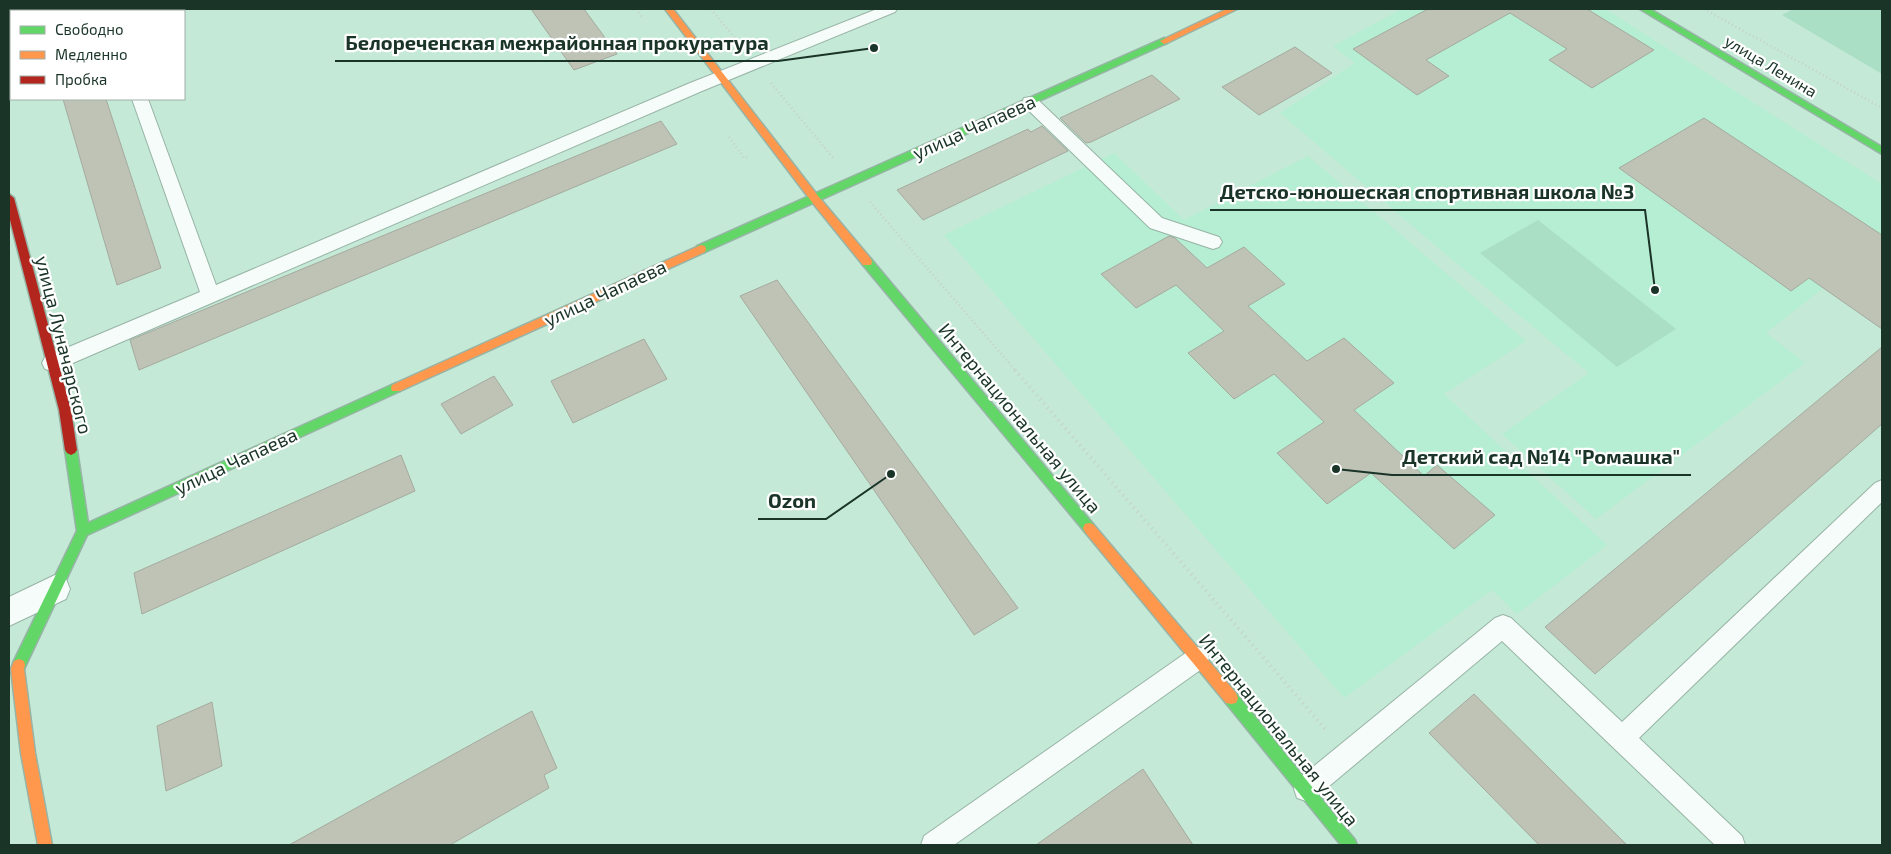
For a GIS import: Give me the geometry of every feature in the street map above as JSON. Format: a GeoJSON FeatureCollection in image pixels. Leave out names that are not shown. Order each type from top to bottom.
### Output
{"type":"FeatureCollection","features":[{"type":"Feature","properties":{"kind":"street","name":"Интернациональная улица"},"geometry":{"type":"LineString","coordinates":[[669,9],[815,199],[1198,658],[1350,845]]}},
{"type":"Feature","properties":{"kind":"street","name":"улица Чапаева"},"geometry":{"type":"LineString","coordinates":[[83,531],[731,235],[853,182],[1233,9]]}},
{"type":"Feature","properties":{"kind":"street","name":"улица Ленина"},"geometry":{"type":"LineString","coordinates":[[1644,9],[1882,151]]}},
{"type":"Feature","properties":{"kind":"street","name":"улица Луначарского"},"geometry":{"type":"LineString","coordinates":[[9,198],[65,410],[83,531]]}},
{"type":"Feature","properties":{"kind":"street"},"geometry":{"type":"LineString","coordinates":[[45,845],[28,753],[17,669],[83,531]]}},
{"type":"Feature","properties":{"kind":"street"},"geometry":{"type":"LineString","coordinates":[[9,612],[55,589]]}},
{"type":"Feature","properties":{"kind":"lane"},"geometry":{"type":"LineString","coordinates":[[52,363],[721,76],[890,9]]}},
{"type":"Feature","properties":{"kind":"lane"},"geometry":{"type":"LineString","coordinates":[[140,100],[210,295]]}},
{"type":"Feature","properties":{"kind":"lane"},"geometry":{"type":"LineString","coordinates":[[1030,102],[1156,223],[1213,242]]}},
{"type":"Feature","properties":{"kind":"lane"},"geometry":{"type":"LineString","coordinates":[[1622,738],[1882,489]]}},
{"type":"Feature","properties":{"kind":"lane"},"geometry":{"type":"LineString","coordinates":[[1306,789],[1503,626],[1733,845]]}},
{"type":"Feature","properties":{"kind":"lane"},"geometry":{"type":"LineString","coordinates":[[933,845],[1198,658]]}},
{"type":"Feature","properties":{"kind":"path"},"geometry":{"type":"LineString","coordinates":[[711,9],[853,182],[1348,754]]}},
{"type":"Feature","properties":{"kind":"path"},"geometry":{"type":"LineString","coordinates":[[1704,9],[1882,108]]}},
{"type":"Feature","properties":{"kind":"shaded area"},"geometry":{"type":"Polygon","coordinates":[[[1402,9],[1605,9],[1882,184],[1882,242],[1766,333],[1805,363],[1596,519],[1502,434],[1589,373],[1280,113],[1355,63],[1333,46],[1402,9]]]}},
{"type":"Feature","properties":{"kind":"shaded area"},"geometry":{"type":"Polygon","coordinates":[[[1793,9],[1882,9],[1882,74],[1782,15],[1793,9]]]}},
{"type":"Feature","properties":{"kind":"shaded area"},"geometry":{"type":"Polygon","coordinates":[[[1114,153],[1184,220],[1308,156],[1526,341],[1444,394],[1607,545],[1517,614],[1492,590],[1344,698],[944,235],[1114,153]]]}},
{"type":"Feature","properties":{"kind":"shaded area"},"geometry":{"type":"Polygon","coordinates":[[[1538,220],[1676,329],[1617,367],[1480,253],[1538,220]]]}},
{"type":"Feature","properties":{"kind":"building"},"geometry":{"type":"Polygon","coordinates":[[[531,9],[584,9],[617,54],[574,70],[531,9]]]}},
{"type":"Feature","properties":{"kind":"building"},"geometry":{"type":"Polygon","coordinates":[[[1428,9],[1587,9],[1654,50],[1592,88],[1549,60],[1567,49],[1510,13],[1426,60],[1449,76],[1417,95],[1353,49],[1428,9]]]}},
{"type":"Feature","properties":{"kind":"building"},"geometry":{"type":"Polygon","coordinates":[[[1295,47],[1332,73],[1259,115],[1222,87],[1295,47]]]}},
{"type":"Feature","properties":{"kind":"building"},"geometry":{"type":"Polygon","coordinates":[[[1152,75],[1180,99],[1086,143],[1060,118],[1152,75]]]}},
{"type":"Feature","properties":{"kind":"building"},"geometry":{"type":"Polygon","coordinates":[[[63,100],[106,100],[161,268],[117,285],[63,100]]]}},
{"type":"Feature","properties":{"kind":"building"},"geometry":{"type":"Polygon","coordinates":[[[1704,118],[1882,235],[1882,329],[1809,278],[1791,291],[1619,168],[1704,118]]]}},
{"type":"Feature","properties":{"kind":"building"},"geometry":{"type":"Polygon","coordinates":[[[661,121],[677,144],[139,370],[130,340],[661,121]]]}},
{"type":"Feature","properties":{"kind":"building"},"geometry":{"type":"Polygon","coordinates":[[[1042,126],[1068,151],[923,220],[897,190],[1028,129],[1031,132],[1042,126]]]}},
{"type":"Feature","properties":{"kind":"building"},"geometry":{"type":"Polygon","coordinates":[[[1169,236],[1175,238],[1207,268],[1244,247],[1285,284],[1248,306],[1307,361],[1344,338],[1394,383],[1354,410],[1424,476],[1437,465],[1495,515],[1454,549],[1371,473],[1327,504],[1277,453],[1324,422],[1274,374],[1234,399],[1188,353],[1224,331],[1176,285],[1136,308],[1101,274],[1169,236]]]}},
{"type":"Feature","properties":{"kind":"building"},"geometry":{"type":"Polygon","coordinates":[[[777,280],[1018,608],[974,635],[740,296],[777,280]]]}},
{"type":"Feature","properties":{"kind":"building"},"geometry":{"type":"Polygon","coordinates":[[[644,339],[667,379],[573,423],[551,381],[644,339]]]}},
{"type":"Feature","properties":{"kind":"building"},"geometry":{"type":"Polygon","coordinates":[[[1882,347],[1882,424],[1595,674],[1545,627],[1882,347]]]}},
{"type":"Feature","properties":{"kind":"building"},"geometry":{"type":"Polygon","coordinates":[[[494,376],[513,405],[461,434],[441,404],[494,376]]]}},
{"type":"Feature","properties":{"kind":"building"},"geometry":{"type":"Polygon","coordinates":[[[401,455],[415,491],[142,614],[134,573],[401,455]]]}},
{"type":"Feature","properties":{"kind":"building"},"geometry":{"type":"Polygon","coordinates":[[[1474,694],[1627,845],[1539,845],[1429,733],[1474,694]]]}},
{"type":"Feature","properties":{"kind":"building"},"geometry":{"type":"Polygon","coordinates":[[[212,702],[222,766],[166,791],[157,726],[212,702]]]}},
{"type":"Feature","properties":{"kind":"building"},"geometry":{"type":"Polygon","coordinates":[[[532,711],[557,768],[544,775],[549,788],[450,845],[289,845],[532,711]]]}},
{"type":"Feature","properties":{"kind":"building"},"geometry":{"type":"Polygon","coordinates":[[[1143,769],[1193,845],[1036,845],[1143,769]]]}},
{"type":"Feature","properties":{"kind":"traffic: fast"},"geometry":{"type":"LineString","coordinates":[[1644,9],[1882,151]]}},
{"type":"Feature","properties":{"kind":"traffic: fast"},"geometry":{"type":"LineString","coordinates":[[701,249],[1164,41]]}},
{"type":"Feature","properties":{"kind":"traffic: fast"},"geometry":{"type":"LineString","coordinates":[[867,262],[1089,528]]}},
{"type":"Feature","properties":{"kind":"traffic: fast"},"geometry":{"type":"LineString","coordinates":[[19,665],[83,531],[396,388]]}},
{"type":"Feature","properties":{"kind":"traffic: fast"},"geometry":{"type":"LineString","coordinates":[[71,450],[83,531]]}},
{"type":"Feature","properties":{"kind":"traffic: fast"},"geometry":{"type":"LineString","coordinates":[[1231,698],[1350,845]]}},
{"type":"Feature","properties":{"kind":"traffic: slow"},"geometry":{"type":"LineString","coordinates":[[669,9],[815,199],[867,262]]}},
{"type":"Feature","properties":{"kind":"traffic: slow"},"geometry":{"type":"LineString","coordinates":[[1164,41],[1233,9]]}},
{"type":"Feature","properties":{"kind":"traffic: slow"},"geometry":{"type":"LineString","coordinates":[[396,388],[701,249]]}},
{"type":"Feature","properties":{"kind":"traffic: slow"},"geometry":{"type":"LineString","coordinates":[[1089,528],[1231,698]]}},
{"type":"Feature","properties":{"kind":"traffic: slow"},"geometry":{"type":"LineString","coordinates":[[19,665],[17,669],[28,753],[45,845]]}},
{"type":"Feature","properties":{"kind":"traffic: jam"},"geometry":{"type":"LineString","coordinates":[[9,198],[65,410],[71,450]]}},
{"type":"Feature","properties":{"kind":"place","name":"Белореченская межрайонная прокуратура"},"geometry":{"type":"Point","coordinates":[874,48]}},
{"type":"Feature","properties":{"kind":"place","name":"Детско-юношеская спортивная школа №3"},"geometry":{"type":"Point","coordinates":[1655,290]}},
{"type":"Feature","properties":{"kind":"place","name":"Детский сад №14 \"Ромашка\""},"geometry":{"type":"Point","coordinates":[1336,469]}},
{"type":"Feature","properties":{"kind":"place","name":"Ozon"},"geometry":{"type":"Point","coordinates":[891,474]}}]}
